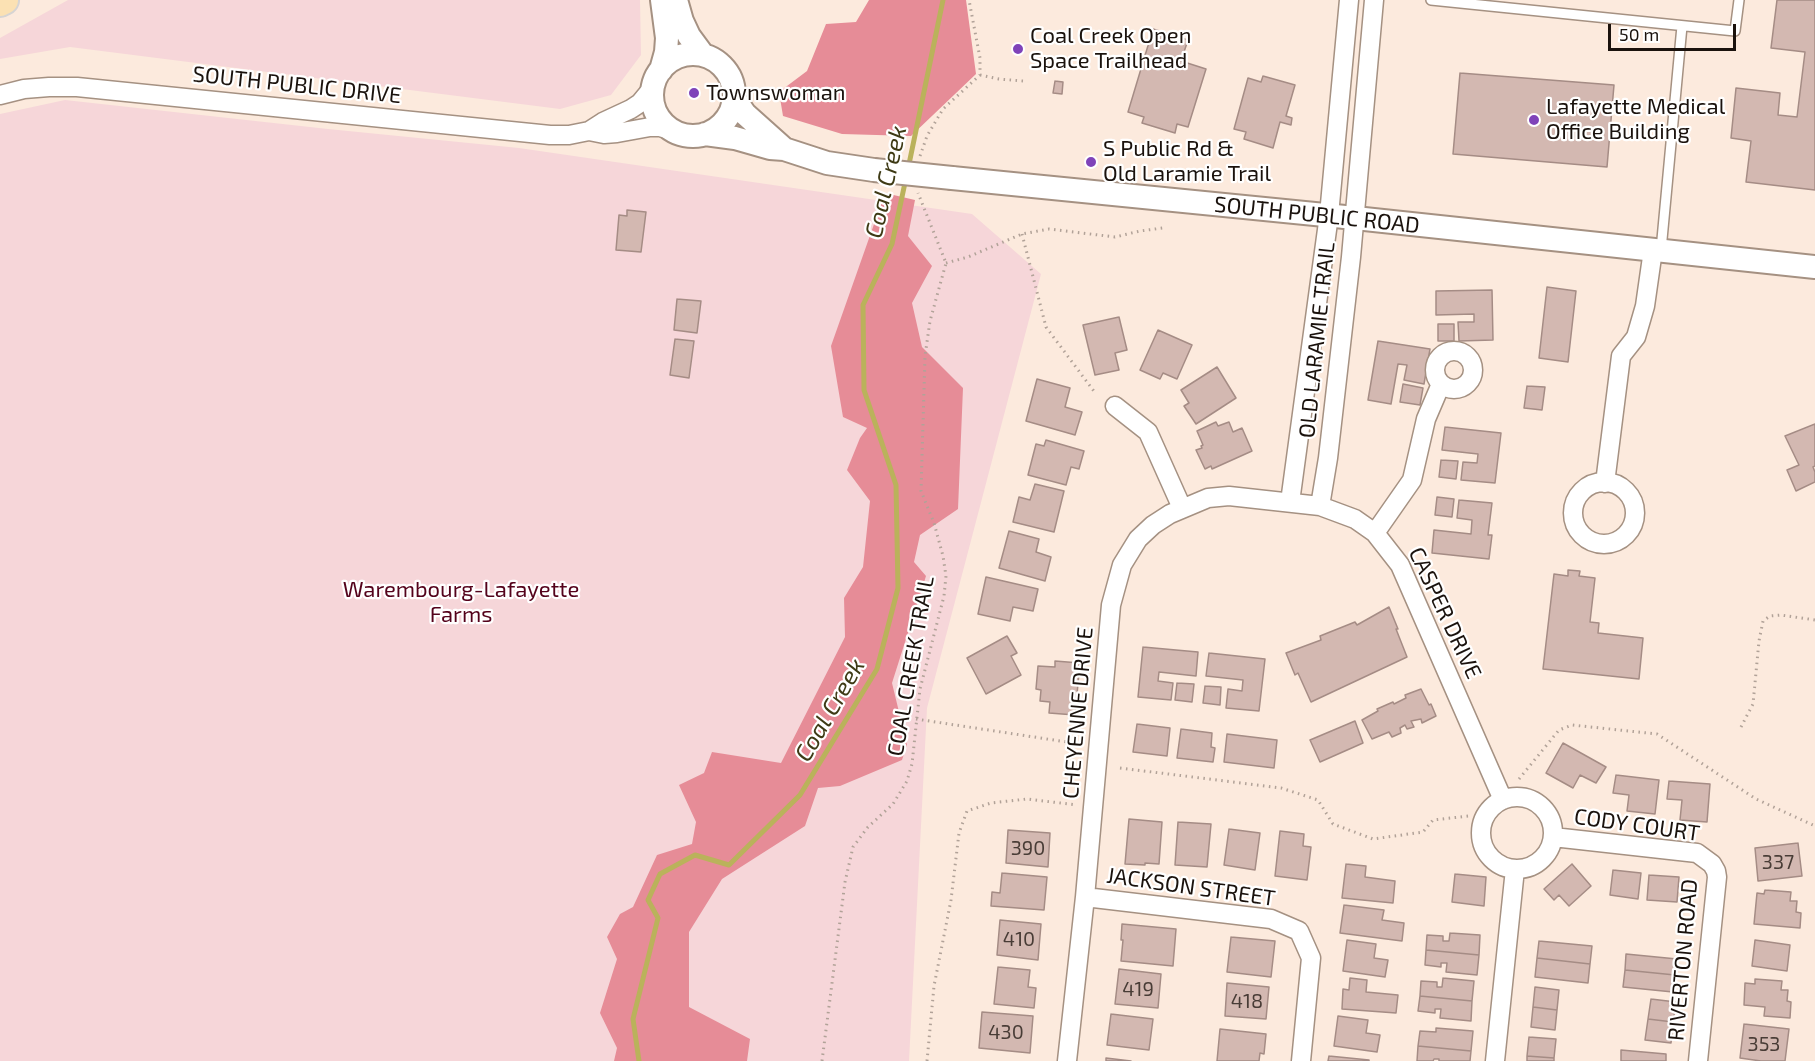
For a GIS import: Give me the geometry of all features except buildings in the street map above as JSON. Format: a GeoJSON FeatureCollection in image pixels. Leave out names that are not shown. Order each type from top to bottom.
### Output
{"type":"FeatureCollection","features":[{"type":"Feature","properties":{"kind":"street"},"geometry":{"type":"LineString","coordinates":[[662,0],[667,38],[666,52],[657,78],[654,104],[661,120],[674,131]]}},
{"type":"Feature","properties":{"kind":"street"},"geometry":{"type":"LineString","coordinates":[[676,0],[689,36],[703,56]]}},
{"type":"Feature","properties":{"kind":"street","name":"OLD LARAMIE TRAIL"},"geometry":{"type":"LineString","coordinates":[[1290,502],[1329,215],[1349,0]]}},
{"type":"Feature","properties":{"kind":"street","name":"OLD LARAMIE TRAIL"},"geometry":{"type":"LineString","coordinates":[[1320,506],[1355,218],[1374,0]]}},
{"type":"Feature","properties":{"kind":"street"},"geometry":{"type":"LineString","coordinates":[[692,54],[717,62],[724,68],[732,82],[734,98],[729,114],[719,127],[705,134],[689,136],[660,127],[604,134],[589,131],[640,103],[657,78],[675,59],[683,56],[692,54]]}},
{"type":"Feature","properties":{"kind":"street","name":"SOUTH PUBLIC DRIVE"},"geometry":{"type":"LineString","coordinates":[[0,95],[24,89],[77,87],[550,135],[569,135],[589,131]]}},
{"type":"Feature","properties":{"kind":"street","name":"SOUTH PUBLIC ROAD"},"geometry":{"type":"LineString","coordinates":[[734,98],[745,114],[784,149]]}},
{"type":"Feature","properties":{"kind":"street","name":"SOUTH PUBLIC ROAD"},"geometry":{"type":"LineString","coordinates":[[705,134],[735,138],[827,162],[874,170],[1329,215],[1815,267]]}},
{"type":"Feature","properties":{"kind":"street"},"geometry":{"type":"LineString","coordinates":[[1605,483],[1621,356],[1636,337],[1646,306],[1657,250]]}},
{"type":"Feature","properties":{"kind":"street"},"geometry":{"type":"LineString","coordinates":[[1375,533],[1412,480],[1426,419],[1441,384]]}},
{"type":"Feature","properties":{"kind":"street"},"geometry":{"type":"LineString","coordinates":[[1115,406],[1148,432],[1182,508]]}},
{"type":"Feature","properties":{"kind":"street","name":"CHEYENNE DRIVE"},"geometry":{"type":"LineString","coordinates":[[1067,1061],[1085,897],[1112,605],[1122,565],[1138,539],[1153,525],[1182,508],[1208,498],[1229,496],[1290,502]]}},
{"type":"Feature","properties":{"kind":"street","name":"CASPER DRIVE"},"geometry":{"type":"LineString","coordinates":[[1290,502],[1320,506],[1355,519],[1375,533],[1400,566],[1503,800]]}},
{"type":"Feature","properties":{"kind":"street"},"geometry":{"type":"LineString","coordinates":[[1522,798],[1542,807],[1549,816],[1553,837],[1550,848],[1536,864],[1515,869],[1505,867],[1488,855],[1482,835],[1486,816],[1493,807],[1503,800],[1522,798]]}},
{"type":"Feature","properties":{"kind":"street","name":"CODY COURT"},"geometry":{"type":"LineString","coordinates":[[1553,837],[1697,853],[1712,864]]}},
{"type":"Feature","properties":{"kind":"street","name":"RIVERTON ROAD"},"geometry":{"type":"LineString","coordinates":[[1698,1061],[1717,877],[1712,864]]}},
{"type":"Feature","properties":{"kind":"street"},"geometry":{"type":"LineString","coordinates":[[1495,1061],[1515,869]]}},
{"type":"Feature","properties":{"kind":"street","name":"JACKSON STREET"},"geometry":{"type":"LineString","coordinates":[[1085,897],[1271,919],[1299,932],[1311,958],[1301,1061]]}},
{"type":"Feature","properties":{"kind":"lane"},"geometry":{"type":"LineString","coordinates":[[1431,0],[1735,31],[1739,0]]}},
{"type":"Feature","properties":{"kind":"lane"},"geometry":{"type":"LineString","coordinates":[[1657,250],[1682,26]]}},
{"type":"Feature","properties":{"kind":"path"},"geometry":{"type":"LineString","coordinates":[[920,162],[921,151],[927,136],[943,109],[980,75],[980,58],[969,0]]}},
{"type":"Feature","properties":{"kind":"path"},"geometry":{"type":"LineString","coordinates":[[980,75],[1023,81]]}},
{"type":"Feature","properties":{"kind":"path"},"geometry":{"type":"LineString","coordinates":[[919,184],[918,196],[946,263],[968,257],[1022,234],[1049,229],[1115,237],[1163,228]]}},
{"type":"Feature","properties":{"kind":"path"},"geometry":{"type":"LineString","coordinates":[[1022,234],[1046,327],[1096,394]]}},
{"type":"Feature","properties":{"kind":"path","name":"COAL CREEK TRAIL"},"geometry":{"type":"LineString","coordinates":[[822,1061],[845,882],[853,847],[868,827],[893,804],[907,782],[912,764],[920,689],[944,596],[946,576],[943,556],[934,523],[921,491],[924,356],[930,321],[946,263]]}},
{"type":"Feature","properties":{"kind":"path"},"geometry":{"type":"LineString","coordinates":[[1741,727],[1753,704],[1763,621],[1770,616],[1781,615],[1815,620]]}},
{"type":"Feature","properties":{"kind":"path"},"geometry":{"type":"LineString","coordinates":[[916,719],[1080,744]]}},
{"type":"Feature","properties":{"kind":"path"},"geometry":{"type":"LineString","coordinates":[[1519,779],[1559,730],[1572,725],[1658,734],[1756,799],[1815,826]]}},
{"type":"Feature","properties":{"kind":"path"},"geometry":{"type":"LineString","coordinates":[[1120,768],[1281,788],[1318,800],[1333,824],[1373,839],[1423,832],[1433,820],[1469,816]]}},
{"type":"Feature","properties":{"kind":"path"},"geometry":{"type":"LineString","coordinates":[[927,1061],[934,986],[951,900],[959,833],[967,811],[991,803],[1027,799],[1074,806],[1093,805]]}},
{"type":"Feature","properties":{"kind":"green space"},"geometry":{"type":"Polygon","coordinates":[[[68,0],[640,0],[641,55],[611,95],[560,109],[70,47],[0,59],[0,38],[68,0]]]}},
{"type":"Feature","properties":{"kind":"green space","name":"Warembourg-Lafayette Farms"},"geometry":{"type":"Polygon","coordinates":[[[65,100],[519,148],[972,214],[1041,274],[927,708],[909,1061],[0,1061],[0,114],[65,100]]]}},
{"type":"Feature","properties":{"kind":"shaded area"},"geometry":{"type":"Polygon","coordinates":[[[869,0],[966,0],[976,74],[911,136],[842,134],[783,116],[779,92],[807,71],[826,24],[856,22],[869,0]]]}},
{"type":"Feature","properties":{"kind":"shaded area"},"geometry":{"type":"Polygon","coordinates":[[[885,193],[915,200],[908,236],[932,266],[912,303],[922,347],[963,388],[958,509],[920,535],[914,562],[926,576],[892,683],[907,745],[902,760],[840,786],[818,788],[805,826],[722,879],[689,932],[689,1007],[750,1039],[747,1061],[614,1061],[617,1048],[600,1013],[617,959],[607,937],[620,914],[633,907],[657,855],[692,844],[696,822],[679,785],[704,773],[712,752],[781,763],[845,637],[844,598],[863,567],[870,501],[847,470],[860,438],[867,428],[843,417],[831,346],[885,193]]]}},
{"type":"Feature","properties":{"kind":"waterway","name":"Coal Creek"},"geometry":{"type":"LineString","coordinates":[[908,169],[943,0]]}},
{"type":"Feature","properties":{"kind":"waterway","name":"Coal Creek"},"geometry":{"type":"LineString","coordinates":[[639,1061],[633,1019],[658,918],[648,900],[660,874],[695,855],[729,865],[800,795],[877,669],[898,588],[896,485],[864,390],[863,305],[892,244],[906,178]]}},
{"type":"Feature","properties":{"kind":"place","name":"Coal Creek Open Space Trailhead"},"geometry":{"type":"Point","coordinates":[1018,49]}},
{"type":"Feature","properties":{"kind":"place","name":"Townswoman"},"geometry":{"type":"Point","coordinates":[694,93]}},
{"type":"Feature","properties":{"kind":"place","name":"Lafayette Medical Office Building"},"geometry":{"type":"Point","coordinates":[1534,120]}},
{"type":"Feature","properties":{"kind":"place","name":"S Public Rd & Old Laramie Trail"},"geometry":{"type":"Point","coordinates":[1091,162]}}]}
